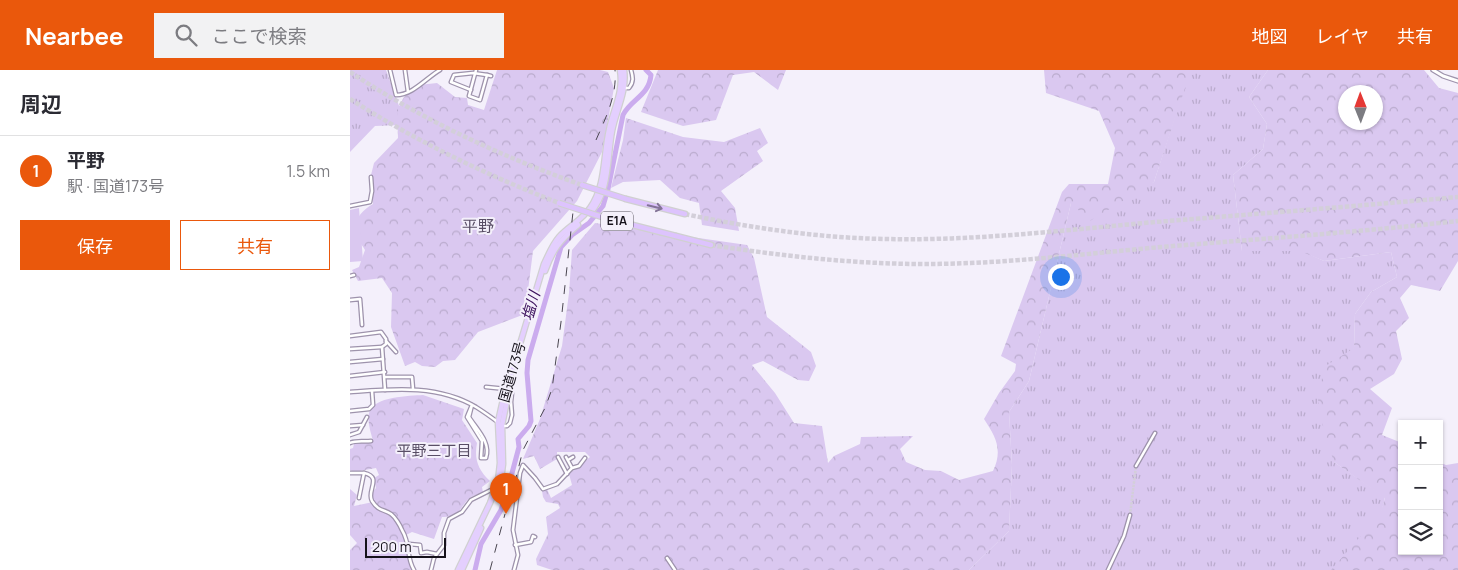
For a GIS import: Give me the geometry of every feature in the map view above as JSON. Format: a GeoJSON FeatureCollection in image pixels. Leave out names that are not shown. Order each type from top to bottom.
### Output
{"type":"FeatureCollection","features":[{"type":"Feature","properties":{"kind":"highway","name":"国道173号"},"geometry":{"type":"LineString","coordinates":[[508,390],[550,258],[562,238],[584,220],[595,207],[601,195],[612,131],[624,88],[622,70]]}},
{"type":"Feature","properties":{"kind":"highway","name":"国道173号"},"geometry":{"type":"LineString","coordinates":[[462,570],[499,482],[501,424],[508,390],[544,264],[560,236],[582,218],[597,198],[611,120],[620,89],[622,70]]}},
{"type":"Feature","properties":{"kind":"highway","name":"E1A"},"geometry":{"type":"LineString","coordinates":[[582,185],[626,199],[686,214]]}},
{"type":"Feature","properties":{"kind":"highway","name":"E1A"},"geometry":{"type":"LineString","coordinates":[[559,203],[605,218],[711,245]]}},
{"type":"Feature","properties":{"kind":"highway","name":"国道173号"},"geometry":{"type":"LineString","coordinates":[[458,570],[496,491]]}},
{"type":"Feature","properties":{"kind":"main road"},"geometry":{"type":"LineString","coordinates":[[1433,70],[1458,81]]}},
{"type":"Feature","properties":{"kind":"street"},"geometry":{"type":"LineString","coordinates":[[394,70],[390,70],[396,95],[408,92],[430,75],[444,70]]}},
{"type":"Feature","properties":{"kind":"street"},"geometry":{"type":"LineString","coordinates":[[405,70],[408,92]]}},
{"type":"Feature","properties":{"kind":"street"},"geometry":{"type":"LineString","coordinates":[[624,88],[629,88],[632,83],[631,70]]}},
{"type":"Feature","properties":{"kind":"street"},"geometry":{"type":"LineString","coordinates":[[476,72],[469,96],[480,100],[486,76]]}},
{"type":"Feature","properties":{"kind":"street"},"geometry":{"type":"LineString","coordinates":[[471,90],[451,82],[454,74],[476,72],[491,76]]}},
{"type":"Feature","properties":{"kind":"street"},"geometry":{"type":"LineString","coordinates":[[350,206],[370,202],[372,191],[371,177]]}},
{"type":"Feature","properties":{"kind":"street"},"geometry":{"type":"LineString","coordinates":[[350,300],[360,299],[362,325]]}},
{"type":"Feature","properties":{"kind":"street"},"geometry":{"type":"LineString","coordinates":[[350,336],[381,332],[396,352]]}},
{"type":"Feature","properties":{"kind":"street"},"geometry":{"type":"LineString","coordinates":[[385,390],[382,347],[386,341]]}},
{"type":"Feature","properties":{"kind":"street"},"geometry":{"type":"LineString","coordinates":[[350,349],[382,347]]}},
{"type":"Feature","properties":{"kind":"street"},"geometry":{"type":"LineString","coordinates":[[350,362],[383,359]]}},
{"type":"Feature","properties":{"kind":"street"},"geometry":{"type":"LineString","coordinates":[[350,376],[385,372]]}},
{"type":"Feature","properties":{"kind":"street"},"geometry":{"type":"LineString","coordinates":[[385,377],[412,377],[413,389]]}},
{"type":"Feature","properties":{"kind":"street"},"geometry":{"type":"LineString","coordinates":[[350,392],[426,390],[472,405],[507,426],[512,419],[512,393],[508,390],[486,388]]}},
{"type":"Feature","properties":{"kind":"street"},"geometry":{"type":"LineString","coordinates":[[350,411],[369,409],[373,405],[372,391]]}},
{"type":"Feature","properties":{"kind":"street"},"geometry":{"type":"LineString","coordinates":[[472,405],[469,417],[485,441],[487,454],[486,458],[483,459],[481,458],[482,441],[467,417],[472,405]]}},
{"type":"Feature","properties":{"kind":"street"},"geometry":{"type":"LineString","coordinates":[[350,435],[357,434],[367,417]]}},
{"type":"Feature","properties":{"kind":"street"},"geometry":{"type":"LineString","coordinates":[[350,426],[363,425]]}},
{"type":"Feature","properties":{"kind":"street"},"geometry":{"type":"LineString","coordinates":[[1136,466],[1155,432]]}},
{"type":"Feature","properties":{"kind":"street"},"geometry":{"type":"LineString","coordinates":[[350,444],[355,441],[371,441]]}},
{"type":"Feature","properties":{"kind":"street"},"geometry":{"type":"LineString","coordinates":[[558,457],[567,474]]}},
{"type":"Feature","properties":{"kind":"street"},"geometry":{"type":"LineString","coordinates":[[572,468],[567,459],[573,457]]}},
{"type":"Feature","properties":{"kind":"street"},"geometry":{"type":"LineString","coordinates":[[514,570],[518,555],[513,530],[523,465],[543,489],[556,484],[572,468],[579,466],[585,458]]}},
{"type":"Feature","properties":{"kind":"street"},"geometry":{"type":"LineString","coordinates":[[350,473],[368,474],[374,481],[370,493],[372,501],[382,511],[391,514],[402,529],[408,544],[410,562],[414,570]]}},
{"type":"Feature","properties":{"kind":"street"},"geometry":{"type":"LineString","coordinates":[[359,498],[364,473]]}},
{"type":"Feature","properties":{"kind":"street"},"geometry":{"type":"LineString","coordinates":[[499,482],[519,487]]}},
{"type":"Feature","properties":{"kind":"street"},"geometry":{"type":"LineString","coordinates":[[430,570],[434,558],[444,545],[444,533],[449,519],[462,512],[471,500],[491,490],[496,491]]}},
{"type":"Feature","properties":{"kind":"street"},"geometry":{"type":"LineString","coordinates":[[1108,570],[1124,536],[1130,515]]}},
{"type":"Feature","properties":{"kind":"street"},"geometry":{"type":"LineString","coordinates":[[515,545],[531,542],[533,536],[535,537]]}},
{"type":"Feature","properties":{"kind":"street"},"geometry":{"type":"LineString","coordinates":[[408,544],[420,545],[421,553],[437,554]]}},
{"type":"Feature","properties":{"kind":"street"},"geometry":{"type":"LineString","coordinates":[[667,558],[675,570]]}},
{"type":"Feature","properties":{"kind":"green space"},"geometry":{"type":"Polygon","coordinates":[[[350,70],[386,70],[403,117],[399,125],[375,126],[350,152],[350,70]]]}},
{"type":"Feature","properties":{"kind":"green space"},"geometry":{"type":"Polygon","coordinates":[[[497,70],[600,70],[608,72],[614,88],[602,152],[577,201],[533,251],[525,314],[478,332],[455,360],[443,361],[435,367],[422,366],[415,362],[405,366],[391,327],[392,293],[382,278],[358,281],[352,270],[359,267],[365,250],[356,237],[355,226],[361,213],[373,204],[371,175],[374,163],[398,138],[397,110],[404,97],[419,85],[437,83],[455,97],[467,98],[468,105],[484,110],[497,70]]]}},
{"type":"Feature","properties":{"kind":"green space"},"geometry":{"type":"Polygon","coordinates":[[[658,70],[786,70],[778,90],[754,72],[733,75],[716,120],[683,126],[641,112],[658,70]]]}},
{"type":"Feature","properties":{"kind":"green space"},"geometry":{"type":"Polygon","coordinates":[[[1044,70],[1189,70],[1189,76],[1154,182],[1090,221],[1071,203],[1029,381],[1009,412],[1012,465],[1009,531],[969,570],[552,570],[537,565],[536,559],[548,534],[546,517],[560,508],[558,504],[546,502],[542,491],[547,489],[551,498],[572,485],[569,474],[590,457],[585,452],[557,452],[557,459],[540,469],[534,456],[523,459],[540,419],[562,346],[572,250],[595,223],[747,245],[754,258],[767,317],[811,352],[816,366],[809,381],[798,380],[763,361],[752,365],[775,393],[794,423],[822,426],[828,463],[834,456],[860,444],[861,437],[913,436],[900,449],[906,462],[925,470],[941,471],[959,480],[993,471],[998,457],[997,444],[984,419],[999,393],[1015,371],[1016,364],[1001,356],[1062,192],[1069,184],[1108,184],[1115,148],[1099,111],[1046,93],[1044,70]]]}},
{"type":"Feature","properties":{"kind":"green space"},"geometry":{"type":"Polygon","coordinates":[[[1189,70],[1268,70],[1249,97],[1267,124],[1263,149],[1233,175],[1242,251],[1300,250],[1324,261],[1391,252],[1397,277],[1371,292],[1355,314],[1354,348],[1334,462],[1385,497],[1381,514],[1333,570],[969,570],[1009,531],[1012,465],[1009,412],[1029,381],[1071,203],[1154,182],[1189,70]]]}},
{"type":"Feature","properties":{"kind":"green space"},"geometry":{"type":"Polygon","coordinates":[[[1268,70],[1424,70],[1439,88],[1458,93],[1458,261],[1440,291],[1411,285],[1400,298],[1409,318],[1396,331],[1402,359],[1394,374],[1370,389],[1392,408],[1382,435],[1398,441],[1398,555],[1443,555],[1443,464],[1458,463],[1458,570],[1331,570],[1380,514],[1385,498],[1334,462],[1324,432],[1318,400],[1324,367],[1354,348],[1355,314],[1371,292],[1397,277],[1391,252],[1324,261],[1300,251],[1242,251],[1233,175],[1263,149],[1267,124],[1249,97],[1268,70]]]}},
{"type":"Feature","properties":{"kind":"green space"},"geometry":{"type":"Polygon","coordinates":[[[626,118],[683,137],[724,142],[760,128],[768,143],[757,151],[763,161],[721,191],[735,208],[739,231],[702,225],[699,203],[680,198],[660,180],[623,182],[611,188],[623,140],[626,118]]]}},
{"type":"Feature","properties":{"kind":"green space"},"geometry":{"type":"Polygon","coordinates":[[[359,208],[363,261],[350,262],[350,210],[359,208]]]}},
{"type":"Feature","properties":{"kind":"green space"},"geometry":{"type":"Polygon","coordinates":[[[423,395],[464,409],[462,420],[477,443],[476,454],[478,464],[482,473],[490,481],[482,487],[483,493],[467,500],[457,513],[448,517],[442,517],[434,539],[412,532],[406,535],[408,560],[413,570],[350,570],[350,550],[357,543],[350,535],[350,489],[357,495],[354,506],[373,502],[372,493],[376,488],[374,478],[379,475],[376,468],[354,472],[350,470],[350,449],[353,448],[354,444],[373,441],[369,413],[377,403],[393,398],[423,395]]]}},
{"type":"Feature","properties":{"kind":"waterway","name":"塩川"},"geometry":{"type":"LineString","coordinates":[[475,570],[481,544],[501,510],[519,447],[518,439],[531,421],[527,373],[528,360],[561,247],[572,235],[589,223],[603,206],[623,115],[647,88],[651,75],[646,70]]}},
{"type":"Feature","properties":{"kind":"tunnel"},"geometry":{"type":"LineString","coordinates":[[350,72],[406,106],[463,136],[521,162],[582,185]]}},
{"type":"Feature","properties":{"kind":"tunnel"},"geometry":{"type":"LineString","coordinates":[[350,99],[400,129],[452,156],[505,181],[559,203]]}},
{"type":"Feature","properties":{"kind":"tunnel"},"geometry":{"type":"LineString","coordinates":[[685,214],[735,224],[810,234],[861,238],[920,239],[1021,234],[1458,197]]}},
{"type":"Feature","properties":{"kind":"tunnel"},"geometry":{"type":"LineString","coordinates":[[711,245],[764,253],[844,261],[898,264],[955,264],[1043,258],[1458,221]]}},
{"type":"Feature","properties":{"kind":"tunnel"},"geometry":{"type":"LineString","coordinates":[[1130,515],[1136,466]]}},
{"type":"Feature","properties":{"kind":"railway"},"geometry":{"type":"LineString","coordinates":[[596,140],[613,98],[615,70]]}},
{"type":"Feature","properties":{"kind":"railway"},"geometry":{"type":"LineString","coordinates":[[510,501],[523,450],[545,408],[552,389],[573,212]]}},
{"type":"Feature","properties":{"kind":"railway"},"geometry":{"type":"LineString","coordinates":[[490,570],[505,514]]}},
{"type":"Feature","properties":{"kind":"place","name":"平野"},"geometry":{"type":"Point","coordinates":[506,514]}},
{"type":"Feature","properties":{"kind":"district","name":"平野"},"geometry":{"type":"Point","coordinates":[478,226]}},
{"type":"Feature","properties":{"kind":"district","name":"平野三丁目"},"geometry":{"type":"Point","coordinates":[434,451]}}]}
